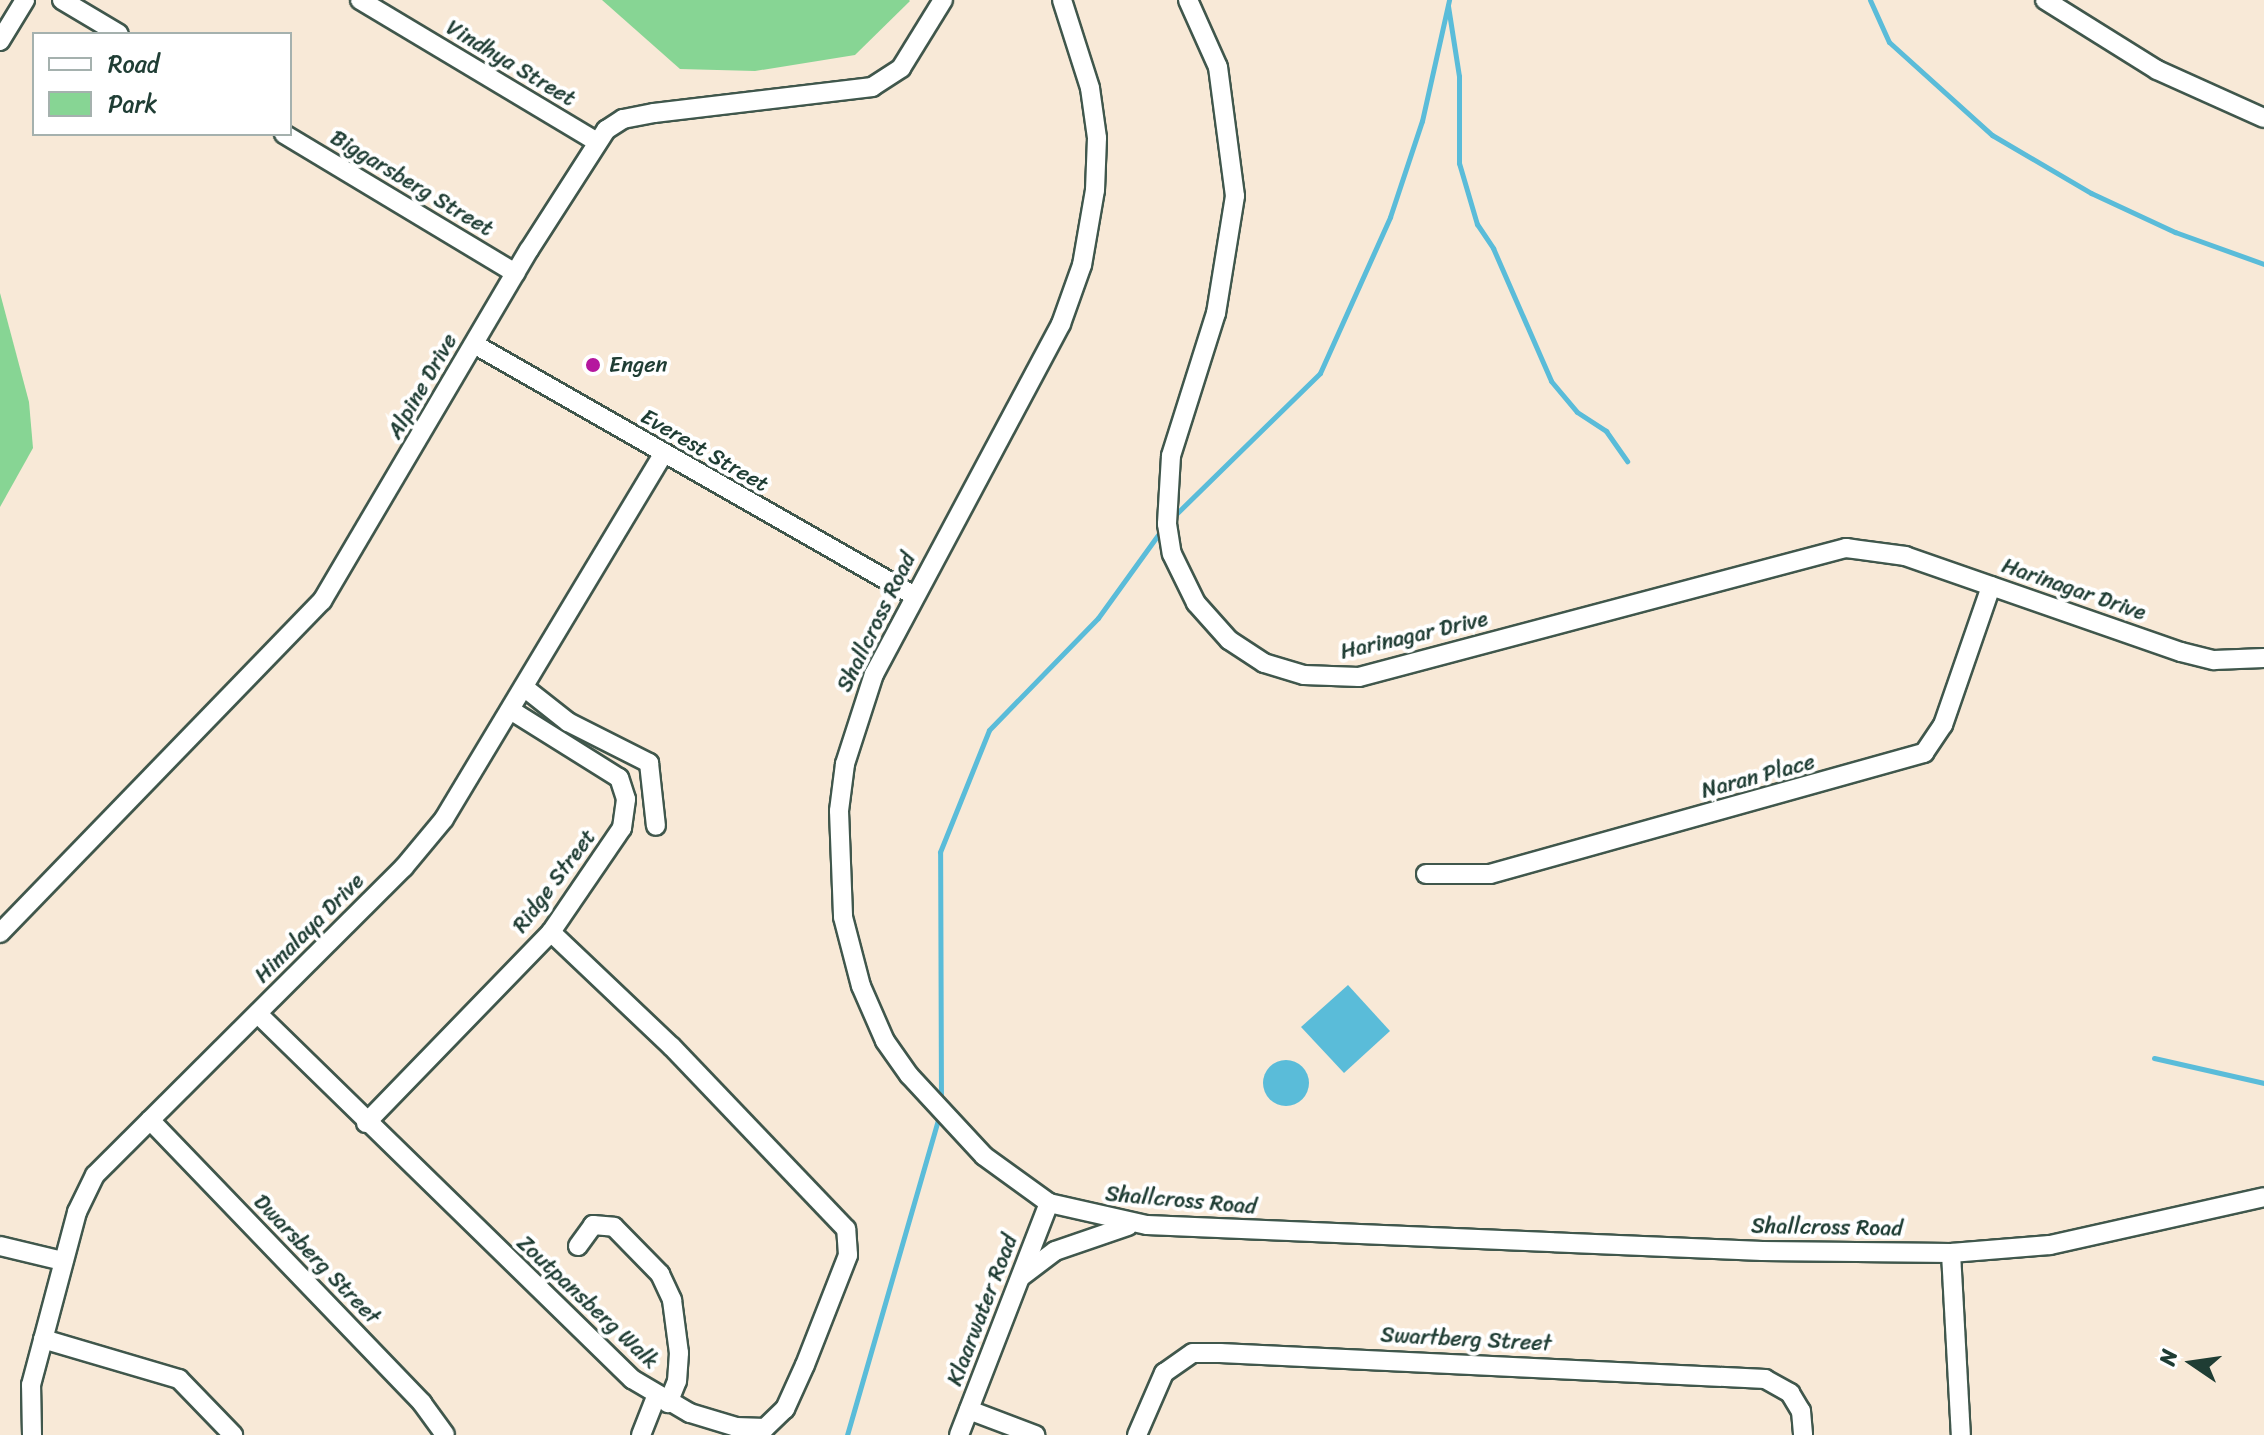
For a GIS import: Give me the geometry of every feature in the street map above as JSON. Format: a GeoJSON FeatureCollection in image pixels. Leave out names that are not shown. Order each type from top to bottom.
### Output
{"type":"FeatureCollection","features":[{"type":"Feature","properties":{"kind":"street"},"geometry":{"type":"LineString","coordinates":[[0,41],[25,0]]}},
{"type":"Feature","properties":{"kind":"street"},"geometry":{"type":"LineString","coordinates":[[62,0],[116,32]]}},
{"type":"Feature","properties":{"kind":"street","name":"Vindhya Street"},"geometry":{"type":"LineString","coordinates":[[360,0],[597,142]]}},
{"type":"Feature","properties":{"kind":"street","name":"Alpine Drive"},"geometry":{"type":"LineString","coordinates":[[0,933],[304,624],[347,562],[515,273],[597,142],[623,119],[872,87],[901,68],[943,0]]}},
{"type":"Feature","properties":{"kind":"street","name":"Shallcross Road"},"geometry":{"type":"LineString","coordinates":[[1062,0],[1090,88],[1097,138],[1095,190],[1082,265],[1061,324],[913,595],[874,674],[845,764],[838,866],[843,917],[861,986],[885,1041],[909,1075],[984,1156],[1049,1203],[1135,1224],[1762,1251],[1951,1253],[2050,1245],[2264,1197]]}},
{"type":"Feature","properties":{"kind":"street","name":"Harinagar Drive"},"geometry":{"type":"LineString","coordinates":[[1188,0],[1218,67],[1235,196],[1212,328],[1171,456],[1166,511],[1172,554],[1185,583],[1229,640],[1281,670],[1359,677],[1846,548],[1905,556],[2181,652],[2214,660],[2264,658]]}},
{"type":"Feature","properties":{"kind":"street"},"geometry":{"type":"LineString","coordinates":[[2045,0],[2105,42],[2264,118]]}},
{"type":"Feature","properties":{"kind":"street","name":"Biggarsberg Street"},"geometry":{"type":"LineString","coordinates":[[287,136],[515,273]]}},
{"type":"Feature","properties":{"kind":"street","name":"Everest Street"},"geometry":{"type":"LineString","coordinates":[[474,344],[663,455],[913,595]]}},
{"type":"Feature","properties":{"kind":"street","name":"Himalaya Drive"},"geometry":{"type":"LineString","coordinates":[[32,1435],[28,1405],[63,1261],[84,1193],[150,1120],[418,851],[512,711],[663,455]]}},
{"type":"Feature","properties":{"kind":"street","name":"Naran Place"},"geometry":{"type":"LineString","coordinates":[[1426,874],[1490,874],[1924,753],[1943,725],[1991,586]]}},
{"type":"Feature","properties":{"kind":"street"},"geometry":{"type":"LineString","coordinates":[[525,688],[568,722],[649,763],[656,826]]}},
{"type":"Feature","properties":{"kind":"street","name":"Ridge Street"},"geometry":{"type":"LineString","coordinates":[[366,1123],[551,932],[622,828],[626,799],[619,778],[512,711]]}},
{"type":"Feature","properties":{"kind":"street","name":"Zoutpansberg Walk"},"geometry":{"type":"LineString","coordinates":[[258,1014],[604,1354],[662,1400],[736,1427],[765,1428],[776,1421],[842,1275],[848,1255],[846,1229],[672,1047],[551,932]]}},
{"type":"Feature","properties":{"kind":"street","name":"Dwarsberg Street"},"geometry":{"type":"LineString","coordinates":[[150,1120],[422,1403],[445,1435]]}},
{"type":"Feature","properties":{"kind":"street","name":"Klaarwater Road"},"geometry":{"type":"LineString","coordinates":[[959,1435],[1049,1203]]}},
{"type":"Feature","properties":{"kind":"street"},"geometry":{"type":"LineString","coordinates":[[1020,1278],[1055,1251],[1135,1224]]}},
{"type":"Feature","properties":{"kind":"street"},"geometry":{"type":"LineString","coordinates":[[578,1246],[593,1225],[614,1227],[660,1274],[672,1300],[679,1353],[677,1381],[641,1435]]}},
{"type":"Feature","properties":{"kind":"street"},"geometry":{"type":"LineString","coordinates":[[0,1246],[63,1261]]}},
{"type":"Feature","properties":{"kind":"street"},"geometry":{"type":"LineString","coordinates":[[1951,1253],[1961,1435]]}},
{"type":"Feature","properties":{"kind":"street"},"geometry":{"type":"LineString","coordinates":[[43,1339],[179,1379],[233,1435]]}},
{"type":"Feature","properties":{"kind":"street","name":"Swartberg Street"},"geometry":{"type":"LineString","coordinates":[[1137,1435],[1154,1389],[1170,1366],[1193,1353],[1765,1379],[1790,1393],[1801,1411],[1803,1435]]}},
{"type":"Feature","properties":{"kind":"street"},"geometry":{"type":"LineString","coordinates":[[969,1410],[1035,1435]]}},
{"type":"Feature","properties":{"kind":"green space"},"geometry":{"type":"Polygon","coordinates":[[[602,0],[910,1],[855,55],[755,71],[680,69],[602,0]]]}},
{"type":"Feature","properties":{"kind":"green space"},"geometry":{"type":"Polygon","coordinates":[[[0,293],[29,402],[33,448],[0,507],[0,293]]]}},
{"type":"Feature","properties":{"kind":"water"},"geometry":{"type":"Polygon","coordinates":[[[1348,985],[1390,1031],[1344,1073],[1301,1027],[1348,985]]]}},
{"type":"Feature","properties":{"kind":"water"},"geometry":{"type":"Polygon","coordinates":[[[1286,1060],[1302,1067],[1309,1083],[1302,1099],[1286,1106],[1270,1099],[1263,1083],[1270,1067],[1286,1060]]]}},
{"type":"Feature","properties":{"kind":"waterway"},"geometry":{"type":"LineString","coordinates":[[1172,518],[1320,373],[1390,217],[1422,121],[1449,0]]}},
{"type":"Feature","properties":{"kind":"waterway"},"geometry":{"type":"LineString","coordinates":[[1870,0],[1889,42],[1992,135],[2091,193],[2175,232],[2264,264]]}},
{"type":"Feature","properties":{"kind":"waterway"},"geometry":{"type":"LineString","coordinates":[[1448,6],[1459,76],[1459,163],[1477,224],[1493,248],[1551,381],[1577,412],[1606,431],[1627,461]]}},
{"type":"Feature","properties":{"kind":"waterway"},"geometry":{"type":"LineString","coordinates":[[941,1103],[940,852],[989,730],[1098,618],[1163,528]]}},
{"type":"Feature","properties":{"kind":"waterway"},"geometry":{"type":"LineString","coordinates":[[2154,1058],[2264,1083]]}},
{"type":"Feature","properties":{"kind":"waterway"},"geometry":{"type":"LineString","coordinates":[[847,1435],[940,1113]]}},
{"type":"Feature","properties":{"kind":"place","name":"Engen"},"geometry":{"type":"Point","coordinates":[593,365]}}]}
